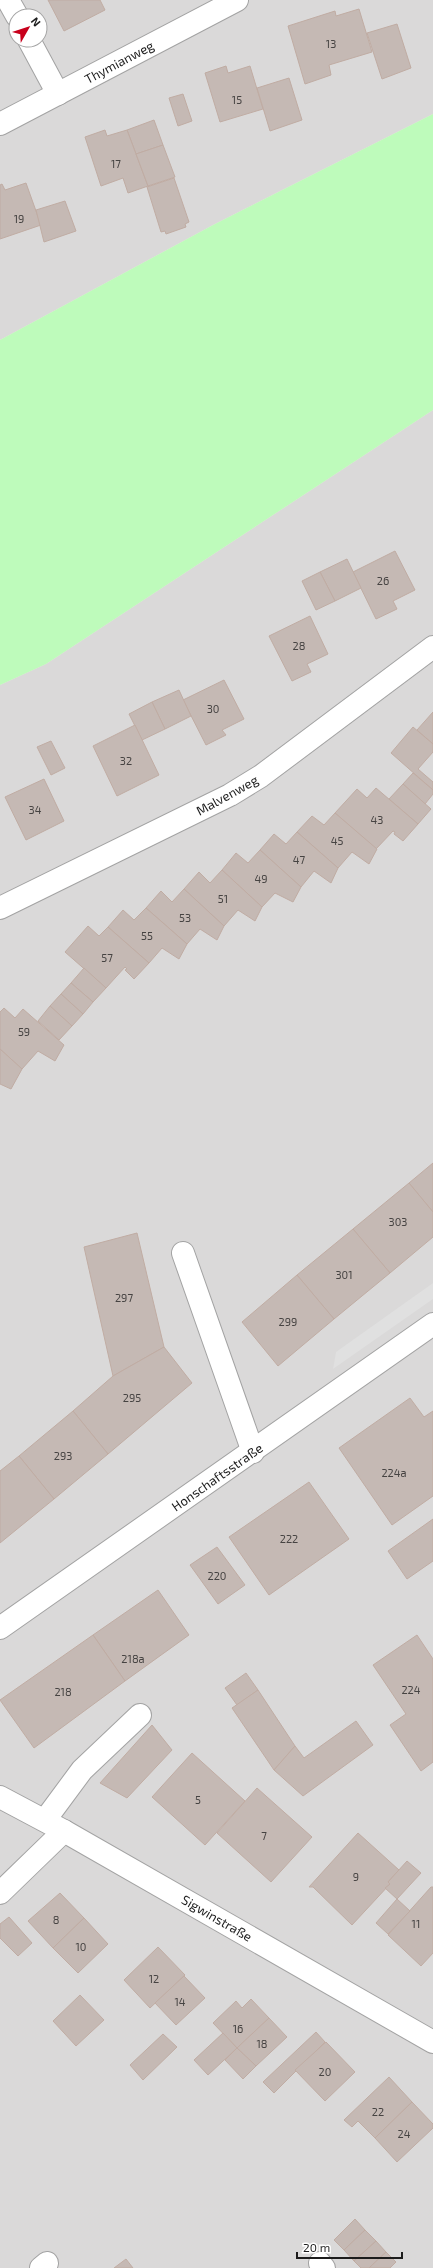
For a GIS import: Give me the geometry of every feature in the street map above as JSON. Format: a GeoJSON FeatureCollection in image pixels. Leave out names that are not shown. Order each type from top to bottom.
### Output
{"type":"FeatureCollection","features":[{"type":"Feature","properties":{"kind":"street","name":"Thymianweg"},"geometry":{"type":"LineString","coordinates":[[0,124],[237,0]]}},
{"type":"Feature","properties":{"kind":"street"},"geometry":{"type":"LineString","coordinates":[[33,48],[58,94]]}},
{"type":"Feature","properties":{"kind":"street","name":"Malvenweg"},"geometry":{"type":"LineString","coordinates":[[0,908],[230,795],[261,776],[433,647]]}},
{"type":"Feature","properties":{"kind":"street"},"geometry":{"type":"LineString","coordinates":[[183,1253],[253,1452]]}},
{"type":"Feature","properties":{"kind":"street","name":"Honschaftsstraße"},"geometry":{"type":"LineString","coordinates":[[0,1628],[253,1452],[433,1324]]}},
{"type":"Feature","properties":{"kind":"street"},"geometry":{"type":"LineString","coordinates":[[45,1820],[82,1770],[140,1715]]}},
{"type":"Feature","properties":{"kind":"street","name":"Sigwinstraße"},"geometry":{"type":"LineString","coordinates":[[1,1796],[433,2042]]}},
{"type":"Feature","properties":{"kind":"street"},"geometry":{"type":"LineString","coordinates":[[0,1893],[64,1831]]}},
{"type":"Feature","properties":{"kind":"shaded area"},"geometry":{"type":"Polygon","coordinates":[[[0,0],[433,0],[433,114],[213,225],[0,340],[0,0]]]}},
{"type":"Feature","properties":{"kind":"shaded area"},"geometry":{"type":"Polygon","coordinates":[[[433,410],[433,2268],[0,2268],[0,685],[46,664],[433,410]]]}},
{"type":"Feature","properties":{"kind":"shaded area"},"geometry":{"type":"Polygon","coordinates":[[[433,1283],[433,1299],[333,1369],[336,1352],[433,1283]]]}},
{"type":"Feature","properties":{"kind":"green space"},"geometry":{"type":"Polygon","coordinates":[[[433,114],[433,410],[46,664],[0,685],[0,340],[213,225],[433,114]]]}},
{"type":"Feature","properties":{"kind":"building"},"geometry":{"type":"Polygon","coordinates":[[[48,0],[100,0],[105,10],[64,31],[48,0]]]}},
{"type":"Feature","properties":{"kind":"building"},"geometry":{"type":"Polygon","coordinates":[[[359,9],[372,52],[329,65],[331,75],[305,84],[288,26],[335,11],[336,16],[359,9]]]}},
{"type":"Feature","properties":{"kind":"building"},"geometry":{"type":"Polygon","coordinates":[[[397,24],[411,68],[382,79],[367,33],[397,24]]]}},
{"type":"Feature","properties":{"kind":"building"},"geometry":{"type":"Polygon","coordinates":[[[226,66],[228,73],[250,66],[263,109],[220,122],[205,73],[226,66]]]}},
{"type":"Feature","properties":{"kind":"building"},"geometry":{"type":"Polygon","coordinates":[[[289,78],[302,120],[270,131],[257,88],[289,78]]]}},
{"type":"Feature","properties":{"kind":"building"},"geometry":{"type":"Polygon","coordinates":[[[183,94],[192,121],[178,126],[169,98],[183,94]]]}},
{"type":"Feature","properties":{"kind":"building"},"geometry":{"type":"Polygon","coordinates":[[[154,120],[163,145],[136,154],[127,130],[154,120]]]}},
{"type":"Feature","properties":{"kind":"building"},"geometry":{"type":"Polygon","coordinates":[[[105,130],[107,136],[127,130],[148,186],[128,193],[123,178],[101,186],[85,137],[105,130]]]}},
{"type":"Feature","properties":{"kind":"building"},"geometry":{"type":"Polygon","coordinates":[[[163,145],[175,177],[148,186],[136,154],[163,145]]]}},
{"type":"Feature","properties":{"kind":"building"},"geometry":{"type":"Polygon","coordinates":[[[174,178],[189,222],[185,224],[186,227],[166,234],[165,231],[161,232],[147,187],[174,178]]]}},
{"type":"Feature","properties":{"kind":"building"},"geometry":{"type":"Polygon","coordinates":[[[26,183],[41,225],[0,239],[0,185],[2,184],[5,190],[26,183]]]}},
{"type":"Feature","properties":{"kind":"building"},"geometry":{"type":"Polygon","coordinates":[[[65,201],[76,231],[44,242],[36,210],[65,201]]]}},
{"type":"Feature","properties":{"kind":"building"},"geometry":{"type":"Polygon","coordinates":[[[395,551],[415,590],[393,601],[397,609],[376,619],[353,572],[395,551]]]}},
{"type":"Feature","properties":{"kind":"building"},"geometry":{"type":"Polygon","coordinates":[[[347,559],[361,588],[335,601],[320,572],[347,559]]]}},
{"type":"Feature","properties":{"kind":"building"},"geometry":{"type":"Polygon","coordinates":[[[320,572],[335,601],[316,610],[302,581],[320,572]]]}},
{"type":"Feature","properties":{"kind":"building"},"geometry":{"type":"Polygon","coordinates":[[[310,616],[328,654],[307,664],[311,672],[292,681],[269,636],[310,616]]]}},
{"type":"Feature","properties":{"kind":"building"},"geometry":{"type":"Polygon","coordinates":[[[224,680],[244,719],[222,730],[226,735],[206,745],[183,700],[224,680]]]}},
{"type":"Feature","properties":{"kind":"building"},"geometry":{"type":"Polygon","coordinates":[[[179,690],[191,716],[165,729],[152,702],[179,690]]]}},
{"type":"Feature","properties":{"kind":"building"},"geometry":{"type":"Polygon","coordinates":[[[152,702],[165,729],[142,740],[129,714],[152,702]]]}},
{"type":"Feature","properties":{"kind":"building"},"geometry":{"type":"Polygon","coordinates":[[[433,712],[433,744],[417,730],[433,712]]]}},
{"type":"Feature","properties":{"kind":"building"},"geometry":{"type":"Polygon","coordinates":[[[135,725],[159,775],[117,796],[93,746],[135,725]]]}},
{"type":"Feature","properties":{"kind":"building"},"geometry":{"type":"Polygon","coordinates":[[[413,727],[433,744],[433,752],[418,769],[433,782],[433,790],[391,753],[413,727]]]}},
{"type":"Feature","properties":{"kind":"building"},"geometry":{"type":"Polygon","coordinates":[[[51,741],[65,768],[51,775],[37,747],[51,741]]]}},
{"type":"Feature","properties":{"kind":"building"},"geometry":{"type":"Polygon","coordinates":[[[413,773],[433,790],[433,794],[425,804],[403,784],[413,773]]]}},
{"type":"Feature","properties":{"kind":"building"},"geometry":{"type":"Polygon","coordinates":[[[44,779],[64,821],[26,840],[5,797],[44,779]]]}},
{"type":"Feature","properties":{"kind":"building"},"geometry":{"type":"Polygon","coordinates":[[[403,784],[431,809],[418,824],[389,799],[403,784]]]}},
{"type":"Feature","properties":{"kind":"building"},"geometry":{"type":"Polygon","coordinates":[[[376,788],[418,824],[403,841],[394,834],[395,832],[393,831],[376,849],[335,813],[357,789],[367,798],[376,788]]]}},
{"type":"Feature","properties":{"kind":"building"},"geometry":{"type":"Polygon","coordinates":[[[335,813],[377,849],[369,864],[352,852],[338,868],[297,832],[312,816],[324,825],[335,813]]]}},
{"type":"Feature","properties":{"kind":"building"},"geometry":{"type":"Polygon","coordinates":[[[297,832],[338,868],[331,883],[314,871],[301,887],[260,850],[274,834],[286,844],[297,832]]]}},
{"type":"Feature","properties":{"kind":"building"},"geometry":{"type":"Polygon","coordinates":[[[260,850],[301,887],[293,902],[275,893],[262,907],[222,870],[236,853],[248,863],[260,850]]]}},
{"type":"Feature","properties":{"kind":"building"},"geometry":{"type":"Polygon","coordinates":[[[222,870],[262,907],[255,921],[238,910],[224,926],[184,889],[199,872],[210,883],[222,870]]]}},
{"type":"Feature","properties":{"kind":"building"},"geometry":{"type":"Polygon","coordinates":[[[184,889],[224,926],[217,940],[200,929],[187,944],[146,908],[161,891],[172,902],[184,889]]]}},
{"type":"Feature","properties":{"kind":"building"},"geometry":{"type":"Polygon","coordinates":[[[146,908],[187,944],[179,959],[162,948],[149,963],[108,927],[123,910],[134,920],[146,908]]]}},
{"type":"Feature","properties":{"kind":"building"},"geometry":{"type":"Polygon","coordinates":[[[88,926],[99,936],[108,927],[149,963],[134,979],[125,970],[127,969],[125,967],[106,988],[65,952],[88,926]]]}},
{"type":"Feature","properties":{"kind":"building"},"geometry":{"type":"Polygon","coordinates":[[[84,968],[106,988],[93,1002],[71,983],[84,968]]]}},
{"type":"Feature","properties":{"kind":"building"},"geometry":{"type":"Polygon","coordinates":[[[71,983],[93,1002],[83,1014],[61,994],[71,983]]]}},
{"type":"Feature","properties":{"kind":"building"},"geometry":{"type":"Polygon","coordinates":[[[61,994],[83,1014],[72,1026],[50,1006],[61,994]]]}},
{"type":"Feature","properties":{"kind":"building"},"geometry":{"type":"Polygon","coordinates":[[[50,1006],[72,1026],[59,1040],[38,1021],[50,1006]]]}},
{"type":"Feature","properties":{"kind":"building"},"geometry":{"type":"Polygon","coordinates":[[[4,1008],[15,1018],[23,1009],[64,1045],[55,1061],[38,1051],[22,1069],[0,1049],[0,1012],[4,1008]]]}},
{"type":"Feature","properties":{"kind":"building"},"geometry":{"type":"Polygon","coordinates":[[[0,1049],[22,1069],[11,1089],[0,1084],[0,1049]]]}},
{"type":"Feature","properties":{"kind":"building"},"geometry":{"type":"Polygon","coordinates":[[[433,1163],[433,1212],[409,1183],[433,1163]]]}},
{"type":"Feature","properties":{"kind":"building"},"geometry":{"type":"Polygon","coordinates":[[[409,1183],[433,1212],[433,1237],[390,1273],[353,1229],[409,1183]]]}},
{"type":"Feature","properties":{"kind":"building"},"geometry":{"type":"Polygon","coordinates":[[[353,1229],[390,1273],[334,1319],[297,1275],[353,1229]]]}},
{"type":"Feature","properties":{"kind":"building"},"geometry":{"type":"Polygon","coordinates":[[[137,1233],[164,1347],[113,1376],[84,1247],[137,1233]]]}},
{"type":"Feature","properties":{"kind":"building"},"geometry":{"type":"Polygon","coordinates":[[[297,1275],[334,1319],[278,1366],[242,1322],[297,1275]]]}},
{"type":"Feature","properties":{"kind":"building"},"geometry":{"type":"Polygon","coordinates":[[[164,1347],[192,1383],[108,1454],[73,1411],[113,1376],[164,1347]]]}},
{"type":"Feature","properties":{"kind":"building"},"geometry":{"type":"Polygon","coordinates":[[[410,1398],[424,1417],[433,1411],[433,1496],[392,1525],[339,1448],[410,1398]]]}},
{"type":"Feature","properties":{"kind":"building"},"geometry":{"type":"Polygon","coordinates":[[[73,1411],[108,1454],[54,1499],[19,1456],[73,1411]]]}},
{"type":"Feature","properties":{"kind":"building"},"geometry":{"type":"Polygon","coordinates":[[[19,1456],[54,1499],[0,1543],[0,1471],[19,1456]]]}},
{"type":"Feature","properties":{"kind":"building"},"geometry":{"type":"Polygon","coordinates":[[[309,1482],[349,1539],[269,1595],[229,1537],[309,1482]]]}},
{"type":"Feature","properties":{"kind":"building"},"geometry":{"type":"Polygon","coordinates":[[[433,1519],[433,1561],[407,1579],[388,1551],[433,1519]]]}},
{"type":"Feature","properties":{"kind":"building"},"geometry":{"type":"Polygon","coordinates":[[[217,1547],[245,1585],[218,1604],[190,1565],[217,1547]]]}},
{"type":"Feature","properties":{"kind":"building"},"geometry":{"type":"Polygon","coordinates":[[[158,1590],[189,1635],[125,1681],[93,1635],[158,1590]]]}},
{"type":"Feature","properties":{"kind":"building"},"geometry":{"type":"Polygon","coordinates":[[[93,1635],[125,1681],[34,1748],[0,1700],[93,1635]]]}},
{"type":"Feature","properties":{"kind":"building"},"geometry":{"type":"Polygon","coordinates":[[[417,1635],[433,1659],[433,1762],[421,1771],[390,1725],[406,1714],[373,1665],[417,1635]]]}},
{"type":"Feature","properties":{"kind":"building"},"geometry":{"type":"Polygon","coordinates":[[[246,1673],[258,1690],[237,1705],[225,1688],[246,1673]]]}},
{"type":"Feature","properties":{"kind":"building"},"geometry":{"type":"Polygon","coordinates":[[[258,1690],[295,1746],[274,1770],[232,1708],[258,1690]]]}},
{"type":"Feature","properties":{"kind":"building"},"geometry":{"type":"Polygon","coordinates":[[[356,1721],[373,1745],[303,1796],[274,1770],[295,1746],[304,1758],[356,1721]]]}},
{"type":"Feature","properties":{"kind":"building"},"geometry":{"type":"Polygon","coordinates":[[[152,1725],[172,1750],[127,1798],[100,1783],[152,1725]]]}},
{"type":"Feature","properties":{"kind":"building"},"geometry":{"type":"Polygon","coordinates":[[[192,1753],[245,1801],[205,1845],[152,1797],[192,1753]]]}},
{"type":"Feature","properties":{"kind":"building"},"geometry":{"type":"Polygon","coordinates":[[[257,1788],[312,1837],[271,1882],[217,1833],[257,1788]]]}},
{"type":"Feature","properties":{"kind":"building"},"geometry":{"type":"Polygon","coordinates":[[[358,1833],[399,1870],[388,1882],[390,1884],[352,1925],[313,1887],[309,1887],[358,1833]]]}},
{"type":"Feature","properties":{"kind":"building"},"geometry":{"type":"Polygon","coordinates":[[[407,1861],[421,1873],[397,1899],[385,1888],[390,1884],[388,1882],[407,1861]]]}},
{"type":"Feature","properties":{"kind":"building"},"geometry":{"type":"Polygon","coordinates":[[[431,1887],[433,1887],[433,1953],[421,1966],[388,1935],[431,1887]]]}},
{"type":"Feature","properties":{"kind":"building"},"geometry":{"type":"Polygon","coordinates":[[[60,1893],[84,1918],[53,1948],[28,1921],[60,1893]]]}},
{"type":"Feature","properties":{"kind":"building"},"geometry":{"type":"Polygon","coordinates":[[[397,1899],[410,1911],[388,1934],[376,1923],[397,1899]]]}},
{"type":"Feature","properties":{"kind":"building"},"geometry":{"type":"Polygon","coordinates":[[[9,1917],[32,1943],[18,1956],[0,1938],[0,1924],[9,1917]]]}},
{"type":"Feature","properties":{"kind":"building"},"geometry":{"type":"Polygon","coordinates":[[[84,1918],[108,1944],[78,1973],[53,1948],[84,1918]]]}},
{"type":"Feature","properties":{"kind":"building"},"geometry":{"type":"Polygon","coordinates":[[[158,1947],[185,1975],[150,2008],[124,1980],[158,1947]]]}},
{"type":"Feature","properties":{"kind":"building"},"geometry":{"type":"Polygon","coordinates":[[[184,1976],[205,1998],[176,2025],[155,2003],[184,1976]]]}},
{"type":"Feature","properties":{"kind":"building"},"geometry":{"type":"Polygon","coordinates":[[[80,1995],[104,2020],[76,2046],[53,2021],[80,1995]]]}},
{"type":"Feature","properties":{"kind":"building"},"geometry":{"type":"Polygon","coordinates":[[[251,1999],[269,2018],[237,2048],[213,2023],[236,2001],[242,2008],[251,1999]]]}},
{"type":"Feature","properties":{"kind":"building"},"geometry":{"type":"Polygon","coordinates":[[[269,2018],[287,2037],[256,2066],[237,2048],[269,2018]]]}},
{"type":"Feature","properties":{"kind":"building"},"geometry":{"type":"Polygon","coordinates":[[[316,2032],[325,2042],[274,2093],[263,2082],[316,2032]]]}},
{"type":"Feature","properties":{"kind":"building"},"geometry":{"type":"Polygon","coordinates":[[[223,2033],[237,2048],[208,2075],[194,2060],[223,2033]]]}},
{"type":"Feature","properties":{"kind":"building"},"geometry":{"type":"Polygon","coordinates":[[[163,2034],[177,2047],[143,2080],[130,2065],[163,2034]]]}},
{"type":"Feature","properties":{"kind":"building"},"geometry":{"type":"Polygon","coordinates":[[[326,2042],[355,2072],[325,2101],[295,2070],[326,2042]]]}},
{"type":"Feature","properties":{"kind":"building"},"geometry":{"type":"Polygon","coordinates":[[[237,2048],[256,2066],[243,2079],[225,2060],[237,2048]]]}},
{"type":"Feature","properties":{"kind":"building"},"geometry":{"type":"Polygon","coordinates":[[[389,2077],[412,2102],[375,2138],[358,2121],[352,2127],[344,2120],[389,2077]]]}},
{"type":"Feature","properties":{"kind":"building"},"geometry":{"type":"Polygon","coordinates":[[[412,2102],[433,2124],[433,2128],[397,2162],[375,2138],[412,2102]]]}},
{"type":"Feature","properties":{"kind":"building"},"geometry":{"type":"Polygon","coordinates":[[[355,2219],[365,2230],[344,2250],[334,2240],[355,2219]]]}},
{"type":"Feature","properties":{"kind":"building"},"geometry":{"type":"Polygon","coordinates":[[[365,2230],[376,2241],[354,2261],[344,2250],[365,2230]]]}},
{"type":"Feature","properties":{"kind":"building"},"geometry":{"type":"Polygon","coordinates":[[[376,2241],[386,2252],[369,2268],[361,2268],[354,2261],[376,2241]]]}},
{"type":"Feature","properties":{"kind":"building"},"geometry":{"type":"Polygon","coordinates":[[[386,2252],[396,2262],[390,2268],[369,2268],[386,2252]]]}},
{"type":"Feature","properties":{"kind":"building"},"geometry":{"type":"Polygon","coordinates":[[[126,2259],[133,2268],[114,2268],[126,2259]]]}}]}
